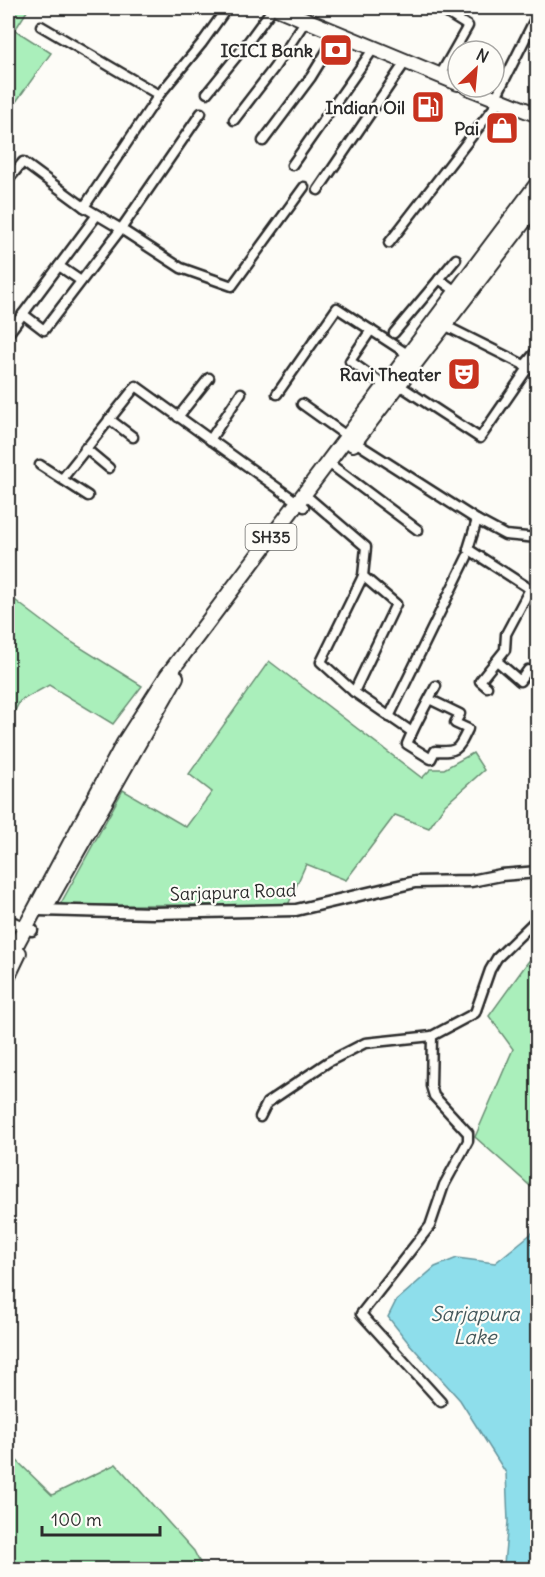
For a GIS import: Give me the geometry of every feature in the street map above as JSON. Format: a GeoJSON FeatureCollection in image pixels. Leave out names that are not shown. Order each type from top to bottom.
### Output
{"type":"FeatureCollection","features":[{"type":"Feature","properties":{"kind":"main road"},"geometry":{"type":"LineString","coordinates":[[275,8],[427,66],[446,76]]}},
{"type":"Feature","properties":{"kind":"main road"},"geometry":{"type":"LineString","coordinates":[[296,8],[406,61],[446,72]]}},
{"type":"Feature","properties":{"kind":"main road"},"geometry":{"type":"LineString","coordinates":[[499,99],[537,115]]}},
{"type":"Feature","properties":{"kind":"main road"},"geometry":{"type":"LineString","coordinates":[[501,99],[537,108]]}},
{"type":"Feature","properties":{"kind":"main road","name":"SH35"},"geometry":{"type":"LineString","coordinates":[[8,960],[174,680],[428,338],[457,292],[537,183]]}},
{"type":"Feature","properties":{"kind":"main road","name":"SH35"},"geometry":{"type":"LineString","coordinates":[[392,386],[409,355],[444,325],[537,203]]}},
{"type":"Feature","properties":{"kind":"main road","name":"SH35"},"geometry":{"type":"LineString","coordinates":[[304,503],[334,467],[351,439]]}},
{"type":"Feature","properties":{"kind":"main road","name":"SH35"},"geometry":{"type":"LineString","coordinates":[[8,976],[28,928]]}},
{"type":"Feature","properties":{"kind":"street"},"geometry":{"type":"LineString","coordinates":[[84,207],[159,95],[228,8]]}},
{"type":"Feature","properties":{"kind":"street"},"geometry":{"type":"LineString","coordinates":[[207,93],[275,8]]}},
{"type":"Feature","properties":{"kind":"street"},"geometry":{"type":"LineString","coordinates":[[439,8],[468,26],[442,70]]}},
{"type":"Feature","properties":{"kind":"street"},"geometry":{"type":"LineString","coordinates":[[454,17],[459,8]]}},
{"type":"Feature","properties":{"kind":"street"},"geometry":{"type":"LineString","coordinates":[[506,79],[537,13]]}},
{"type":"Feature","properties":{"kind":"street"},"geometry":{"type":"LineString","coordinates":[[234,120],[274,68],[306,20]]}},
{"type":"Feature","properties":{"kind":"street"},"geometry":{"type":"LineString","coordinates":[[41,27],[159,95]]}},
{"type":"Feature","properties":{"kind":"street"},"geometry":{"type":"LineString","coordinates":[[262,141],[311,77],[338,33]]}},
{"type":"Feature","properties":{"kind":"street"},"geometry":{"type":"LineString","coordinates":[[292,165],[367,43]]}},
{"type":"Feature","properties":{"kind":"street"},"geometry":{"type":"LineString","coordinates":[[318,190],[406,61]]}},
{"type":"Feature","properties":{"kind":"street"},"geometry":{"type":"LineString","coordinates":[[389,243],[496,99]]}},
{"type":"Feature","properties":{"kind":"street"},"geometry":{"type":"LineString","coordinates":[[23,314],[44,330],[121,229],[201,113]]}},
{"type":"Feature","properties":{"kind":"street"},"geometry":{"type":"LineString","coordinates":[[8,180],[23,162],[84,207],[182,268],[232,286],[304,187]]}},
{"type":"Feature","properties":{"kind":"street"},"geometry":{"type":"LineString","coordinates":[[8,334],[97,215]]}},
{"type":"Feature","properties":{"kind":"street"},"geometry":{"type":"LineString","coordinates":[[394,333],[456,259]]}},
{"type":"Feature","properties":{"kind":"street"},"geometry":{"type":"LineString","coordinates":[[59,266],[81,281]]}},
{"type":"Feature","properties":{"kind":"street"},"geometry":{"type":"LineString","coordinates":[[439,279],[457,292]]}},
{"type":"Feature","properties":{"kind":"street"},"geometry":{"type":"LineString","coordinates":[[277,394],[337,308],[409,355]]}},
{"type":"Feature","properties":{"kind":"street"},"geometry":{"type":"LineString","coordinates":[[444,325],[537,372]]}},
{"type":"Feature","properties":{"kind":"street"},"geometry":{"type":"LineString","coordinates":[[371,330],[350,361],[480,438],[537,348]]}},
{"type":"Feature","properties":{"kind":"street"},"geometry":{"type":"LineString","coordinates":[[178,417],[209,378]]}},
{"type":"Feature","properties":{"kind":"street"},"geometry":{"type":"LineString","coordinates":[[62,479],[136,386],[210,440],[366,547],[363,576],[321,662],[354,692],[412,732]]}},
{"type":"Feature","properties":{"kind":"street"},"geometry":{"type":"LineString","coordinates":[[210,440],[242,393]]}},
{"type":"Feature","properties":{"kind":"street"},"geometry":{"type":"LineString","coordinates":[[302,404],[351,439],[477,520],[505,535],[537,538]]}},
{"type":"Feature","properties":{"kind":"street"},"geometry":{"type":"LineString","coordinates":[[109,418],[133,437]]}},
{"type":"Feature","properties":{"kind":"street"},"geometry":{"type":"LineString","coordinates":[[85,448],[109,468]]}},
{"type":"Feature","properties":{"kind":"street"},"geometry":{"type":"LineString","coordinates":[[40,465],[88,496]]}},
{"type":"Feature","properties":{"kind":"street"},"geometry":{"type":"LineString","coordinates":[[334,467],[418,530]]}},
{"type":"Feature","properties":{"kind":"street"},"geometry":{"type":"LineString","coordinates":[[477,520],[468,549],[530,589],[506,634],[505,650],[480,681],[487,687]]}},
{"type":"Feature","properties":{"kind":"street"},"geometry":{"type":"LineString","coordinates":[[389,717],[467,557]]}},
{"type":"Feature","properties":{"kind":"street"},"geometry":{"type":"LineString","coordinates":[[354,692],[396,604],[363,576]]}},
{"type":"Feature","properties":{"kind":"street"},"geometry":{"type":"LineString","coordinates":[[497,661],[520,681],[528,670],[537,674]]}},
{"type":"Feature","properties":{"kind":"street"},"geometry":{"type":"LineString","coordinates":[[429,699],[460,714],[455,723],[468,729],[459,747],[452,752],[435,751],[431,759],[407,744],[412,732],[429,699],[436,686]]}},
{"type":"Feature","properties":{"kind":"street","name":"Sarjapura Road"},"geometry":{"type":"LineString","coordinates":[[39,910],[153,913],[296,910],[415,882],[471,881],[501,875],[537,872]]}},
{"type":"Feature","properties":{"kind":"street"},"geometry":{"type":"LineString","coordinates":[[260,1117],[267,1103],[328,1062],[366,1043],[432,1036],[475,1013],[490,970],[497,958],[537,918]]}},
{"type":"Feature","properties":{"kind":"street"},"geometry":{"type":"LineString","coordinates":[[8,921],[28,928]]}},
{"type":"Feature","properties":{"kind":"street"},"geometry":{"type":"LineString","coordinates":[[432,1036],[431,1086],[434,1096],[468,1133],[468,1141],[444,1185],[430,1226],[361,1314],[441,1402]]}},
{"type":"Feature","properties":{"kind":"green space"},"geometry":{"type":"Polygon","coordinates":[[[8,8],[29,8],[15,30],[51,53],[8,113],[8,8]]]}},
{"type":"Feature","properties":{"kind":"green space"},"geometry":{"type":"Polygon","coordinates":[[[8,595],[65,638],[142,686],[113,724],[49,685],[20,701],[8,724],[8,595]]]}},
{"type":"Feature","properties":{"kind":"green space"},"geometry":{"type":"Polygon","coordinates":[[[269,661],[422,778],[431,769],[444,769],[473,753],[484,770],[445,805],[429,828],[395,815],[346,880],[306,864],[288,905],[60,905],[123,790],[186,827],[212,792],[189,774],[269,661]]]}},
{"type":"Feature","properties":{"kind":"green space"},"geometry":{"type":"Polygon","coordinates":[[[537,953],[537,1192],[475,1137],[513,1049],[489,1016],[537,953]]]}},
{"type":"Feature","properties":{"kind":"green space"},"geometry":{"type":"Polygon","coordinates":[[[8,1452],[52,1495],[116,1464],[194,1551],[203,1569],[8,1569],[8,1452]]]}},
{"type":"Feature","properties":{"kind":"water","name":"Sarjapura Lake"},"geometry":{"type":"Polygon","coordinates":[[[537,1229],[537,1569],[501,1569],[504,1564],[508,1522],[506,1473],[460,1400],[388,1317],[396,1301],[435,1267],[457,1258],[495,1263],[537,1229]]]}},
{"type":"Feature","properties":{"kind":"place","name":"ICICI Bank"},"geometry":{"type":"Point","coordinates":[336,50]}},
{"type":"Feature","properties":{"kind":"place","name":"Indian Oil"},"geometry":{"type":"Point","coordinates":[428,107]}},
{"type":"Feature","properties":{"kind":"place","name":"Pai"},"geometry":{"type":"Point","coordinates":[502,128]}},
{"type":"Feature","properties":{"kind":"place","name":"Ravi Theater"},"geometry":{"type":"Point","coordinates":[464,374]}}]}
